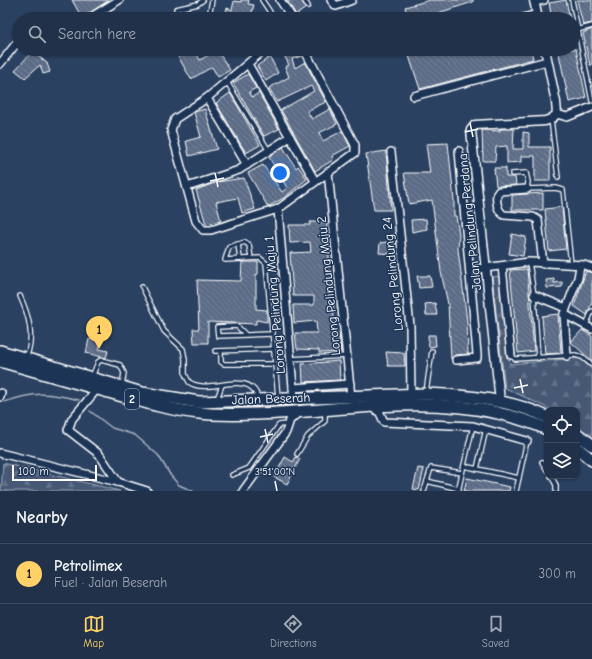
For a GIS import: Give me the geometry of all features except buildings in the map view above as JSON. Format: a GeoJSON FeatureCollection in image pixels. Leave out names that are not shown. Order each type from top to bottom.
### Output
{"type":"FeatureCollection","features":[{"type":"Feature","properties":{"kind":"highway","name":"Jalan Beserah"},"geometry":{"type":"LineString","coordinates":[[0,351],[92,378],[168,398],[199,402],[259,401]]}},
{"type":"Feature","properties":{"kind":"highway","name":"Jalan Beserah"},"geometry":{"type":"LineString","coordinates":[[0,361],[97,389],[181,410],[231,414],[397,405],[455,407],[494,412],[516,417],[544,428]]}},
{"type":"Feature","properties":{"kind":"highway","name":"Jalan Beserah"},"geometry":{"type":"LineString","coordinates":[[294,399],[426,394],[500,401],[522,407],[544,416]]}},
{"type":"Feature","properties":{"kind":"highway","name":"2"},"geometry":{"type":"LineString","coordinates":[[259,401],[294,399]]}},
{"type":"Feature","properties":{"kind":"highway"},"geometry":{"type":"LineString","coordinates":[[279,400],[280,412]]}},
{"type":"Feature","properties":{"kind":"highway"},"geometry":{"type":"LineString","coordinates":[[580,436],[592,445]]}},
{"type":"Feature","properties":{"kind":"highway"},"geometry":{"type":"LineString","coordinates":[[580,450],[592,460]]}},
{"type":"Feature","properties":{"kind":"street"},"geometry":{"type":"LineString","coordinates":[[99,12],[119,0]]}},
{"type":"Feature","properties":{"kind":"street"},"geometry":{"type":"LineString","coordinates":[[280,0],[289,12]]}},
{"type":"Feature","properties":{"kind":"street"},"geometry":{"type":"LineString","coordinates":[[334,3],[352,0]]}},
{"type":"Feature","properties":{"kind":"street"},"geometry":{"type":"LineString","coordinates":[[537,12],[534,1],[544,0]]}},
{"type":"Feature","properties":{"kind":"street"},"geometry":{"type":"LineString","coordinates":[[0,64],[12,49]]}},
{"type":"Feature","properties":{"kind":"street"},"geometry":{"type":"LineString","coordinates":[[257,56],[207,98],[175,119],[171,130],[196,221],[203,230],[211,230],[278,209],[355,153],[355,144],[308,56]]}},
{"type":"Feature","properties":{"kind":"street"},"geometry":{"type":"LineString","coordinates":[[546,56],[556,102],[554,116],[567,117],[592,107]]}},
{"type":"Feature","properties":{"kind":"street"},"geometry":{"type":"LineString","coordinates":[[414,96],[547,61]]}},
{"type":"Feature","properties":{"kind":"street"},"geometry":{"type":"LineString","coordinates":[[248,64],[315,181]]}},
{"type":"Feature","properties":{"kind":"street"},"geometry":{"type":"LineString","coordinates":[[207,98],[247,165]]}},
{"type":"Feature","properties":{"kind":"street","name":"Jalan Pelindung Perdana"},"geometry":{"type":"LineString","coordinates":[[500,401],[485,268],[472,128],[475,125],[545,121],[554,116]]}},
{"type":"Feature","properties":{"kind":"street"},"geometry":{"type":"LineString","coordinates":[[187,187],[229,174],[247,165],[290,137]]}},
{"type":"Feature","properties":{"kind":"street","name":"Jalan Pelindung Perdana"},"geometry":{"type":"LineString","coordinates":[[456,360],[477,358],[460,150]]}},
{"type":"Feature","properties":{"kind":"street","name":"Lorong Pelindung 24"},"geometry":{"type":"LineString","coordinates":[[392,152],[410,326],[411,394]]}},
{"type":"Feature","properties":{"kind":"street","name":"Lorong Pelindung Maju 2"},"geometry":{"type":"LineString","coordinates":[[328,172],[351,397]]}},
{"type":"Feature","properties":{"kind":"street"},"geometry":{"type":"LineString","coordinates":[[527,189],[499,191],[497,194],[497,203],[501,213],[504,215],[533,217],[538,220],[543,264]]}},
{"type":"Feature","properties":{"kind":"street","name":"Lorong Pelindung Maju 1"},"geometry":{"type":"LineString","coordinates":[[278,209],[294,399]]}},
{"type":"Feature","properties":{"kind":"street"},"geometry":{"type":"LineString","coordinates":[[470,270],[529,262],[592,268]]}},
{"type":"Feature","properties":{"kind":"street"},"geometry":{"type":"LineString","coordinates":[[502,266],[510,355]]}},
{"type":"Feature","properties":{"kind":"street"},"geometry":{"type":"LineString","coordinates":[[567,356],[565,311],[578,278],[580,266]]}},
{"type":"Feature","properties":{"kind":"street"},"geometry":{"type":"LineString","coordinates":[[534,295],[565,311],[589,327]]}},
{"type":"Feature","properties":{"kind":"street"},"geometry":{"type":"LineString","coordinates":[[293,388],[350,384]]}},
{"type":"Feature","properties":{"kind":"street"},"geometry":{"type":"LineString","coordinates":[[97,389],[72,419],[68,430],[99,454],[118,482]]}},
{"type":"Feature","properties":{"kind":"street"},"geometry":{"type":"LineString","coordinates":[[384,417],[388,411],[397,405]]}},
{"type":"Feature","properties":{"kind":"street"},"geometry":{"type":"LineString","coordinates":[[372,407],[384,417],[384,422],[473,426],[527,441]]}},
{"type":"Feature","properties":{"kind":"street"},"geometry":{"type":"LineString","coordinates":[[244,491],[286,432],[290,422],[302,411]]}},
{"type":"Feature","properties":{"kind":"street"},"geometry":{"type":"LineString","coordinates":[[267,413],[281,415],[290,422]]}},
{"type":"Feature","properties":{"kind":"street"},"geometry":{"type":"LineString","coordinates":[[0,454],[118,482],[147,491]]}},
{"type":"Feature","properties":{"kind":"lane"},"geometry":{"type":"LineString","coordinates":[[176,9],[198,4],[203,0]]}},
{"type":"Feature","properties":{"kind":"lane"},"geometry":{"type":"LineString","coordinates":[[210,11],[212,0]]}},
{"type":"Feature","properties":{"kind":"lane"},"geometry":{"type":"LineString","coordinates":[[262,0],[270,12]]}},
{"type":"Feature","properties":{"kind":"lane"},"geometry":{"type":"LineString","coordinates":[[304,0],[308,6]]}},
{"type":"Feature","properties":{"kind":"lane"},"geometry":{"type":"LineString","coordinates":[[572,0],[574,12]]}},
{"type":"Feature","properties":{"kind":"lane"},"geometry":{"type":"LineString","coordinates":[[580,29],[592,26]]}},
{"type":"Feature","properties":{"kind":"lane"},"geometry":{"type":"LineString","coordinates":[[580,40],[592,101]]}},
{"type":"Feature","properties":{"kind":"lane"},"geometry":{"type":"LineString","coordinates":[[227,82],[269,150]]}},
{"type":"Feature","properties":{"kind":"lane"},"geometry":{"type":"LineString","coordinates":[[554,116],[558,177]]}},
{"type":"Feature","properties":{"kind":"lane"},"geometry":{"type":"LineString","coordinates":[[512,174],[526,173],[528,182],[527,189],[556,188],[563,190],[571,266]]}},
{"type":"Feature","properties":{"kind":"lane"},"geometry":{"type":"LineString","coordinates":[[251,258],[248,243],[229,247],[225,260],[260,258],[266,263],[279,400]]}},
{"type":"Feature","properties":{"kind":"lane"},"geometry":{"type":"LineString","coordinates":[[238,244],[240,259]]}},
{"type":"Feature","properties":{"kind":"lane"},"geometry":{"type":"LineString","coordinates":[[529,262],[534,295],[538,358]]}},
{"type":"Feature","properties":{"kind":"lane"},"geometry":{"type":"LineString","coordinates":[[142,287],[164,331],[183,349],[187,380],[197,386],[240,384],[249,386],[256,391],[259,401]]}},
{"type":"Feature","properties":{"kind":"lane"},"geometry":{"type":"LineString","coordinates":[[20,296],[29,316],[31,331],[30,349],[26,359]]}},
{"type":"Feature","properties":{"kind":"lane"},"geometry":{"type":"LineString","coordinates":[[589,327],[592,311]]}},
{"type":"Feature","properties":{"kind":"lane"},"geometry":{"type":"LineString","coordinates":[[246,335],[237,326],[217,327],[218,336],[246,335],[273,334]]}},
{"type":"Feature","properties":{"kind":"lane"},"geometry":{"type":"LineString","coordinates":[[215,351],[274,349]]}},
{"type":"Feature","properties":{"kind":"lane"},"geometry":{"type":"LineString","coordinates":[[221,351],[221,362],[224,364],[275,364]]}},
{"type":"Feature","properties":{"kind":"lane"},"geometry":{"type":"LineString","coordinates":[[426,394],[432,351]]}},
{"type":"Feature","properties":{"kind":"lane"},"geometry":{"type":"LineString","coordinates":[[510,355],[515,359],[579,356],[592,365]]}},
{"type":"Feature","properties":{"kind":"lane"},"geometry":{"type":"LineString","coordinates":[[290,360],[347,356]]}},
{"type":"Feature","properties":{"kind":"lane"},"geometry":{"type":"LineString","coordinates":[[92,378],[98,362],[101,360],[120,365],[124,373],[122,386]]}},
{"type":"Feature","properties":{"kind":"lane"},"geometry":{"type":"LineString","coordinates":[[215,402],[222,385]]}},
{"type":"Feature","properties":{"kind":"lane"},"geometry":{"type":"LineString","coordinates":[[298,454],[308,436],[325,421],[325,410]]}},
{"type":"Feature","properties":{"kind":"lane"},"geometry":{"type":"LineString","coordinates":[[232,475],[249,468],[279,425],[290,422]]}},
{"type":"Feature","properties":{"kind":"lane"},"geometry":{"type":"LineString","coordinates":[[427,481],[458,490],[473,426]]}},
{"type":"Feature","properties":{"kind":"lane"},"geometry":{"type":"LineString","coordinates":[[477,469],[486,429]]}},
{"type":"Feature","properties":{"kind":"lane"},"geometry":{"type":"LineString","coordinates":[[516,491],[527,441]]}},
{"type":"Feature","properties":{"kind":"lane"},"geometry":{"type":"LineString","coordinates":[[464,466],[519,478]]}},
{"type":"Feature","properties":{"kind":"lane"},"geometry":{"type":"LineString","coordinates":[[424,491],[431,468],[462,473]]}},
{"type":"Feature","properties":{"kind":"lane"},"geometry":{"type":"LineString","coordinates":[[553,479],[557,491]]}},
{"type":"Feature","properties":{"kind":"green space"},"geometry":{"type":"Polygon","coordinates":[[[500,276],[510,364],[580,358],[592,370],[592,438],[580,429],[580,407],[546,407],[505,388],[492,277],[500,276]]]}},
{"type":"Feature","properties":{"kind":"green space"},"geometry":{"type":"Polygon","coordinates":[[[3,463],[120,491],[1,491],[3,463]]]}},
{"type":"Feature","properties":{"kind":"waterway"},"geometry":{"type":"LineString","coordinates":[[4,402],[24,396],[41,394],[49,394],[79,400]]}},
{"type":"Feature","properties":{"kind":"waterway"},"geometry":{"type":"LineString","coordinates":[[90,411],[112,428],[135,435],[158,455],[171,476],[179,485],[193,491]]}},
{"type":"Feature","properties":{"kind":"place","name":"Petrolimex"},"geometry":{"type":"Point","coordinates":[99,349]}}]}
